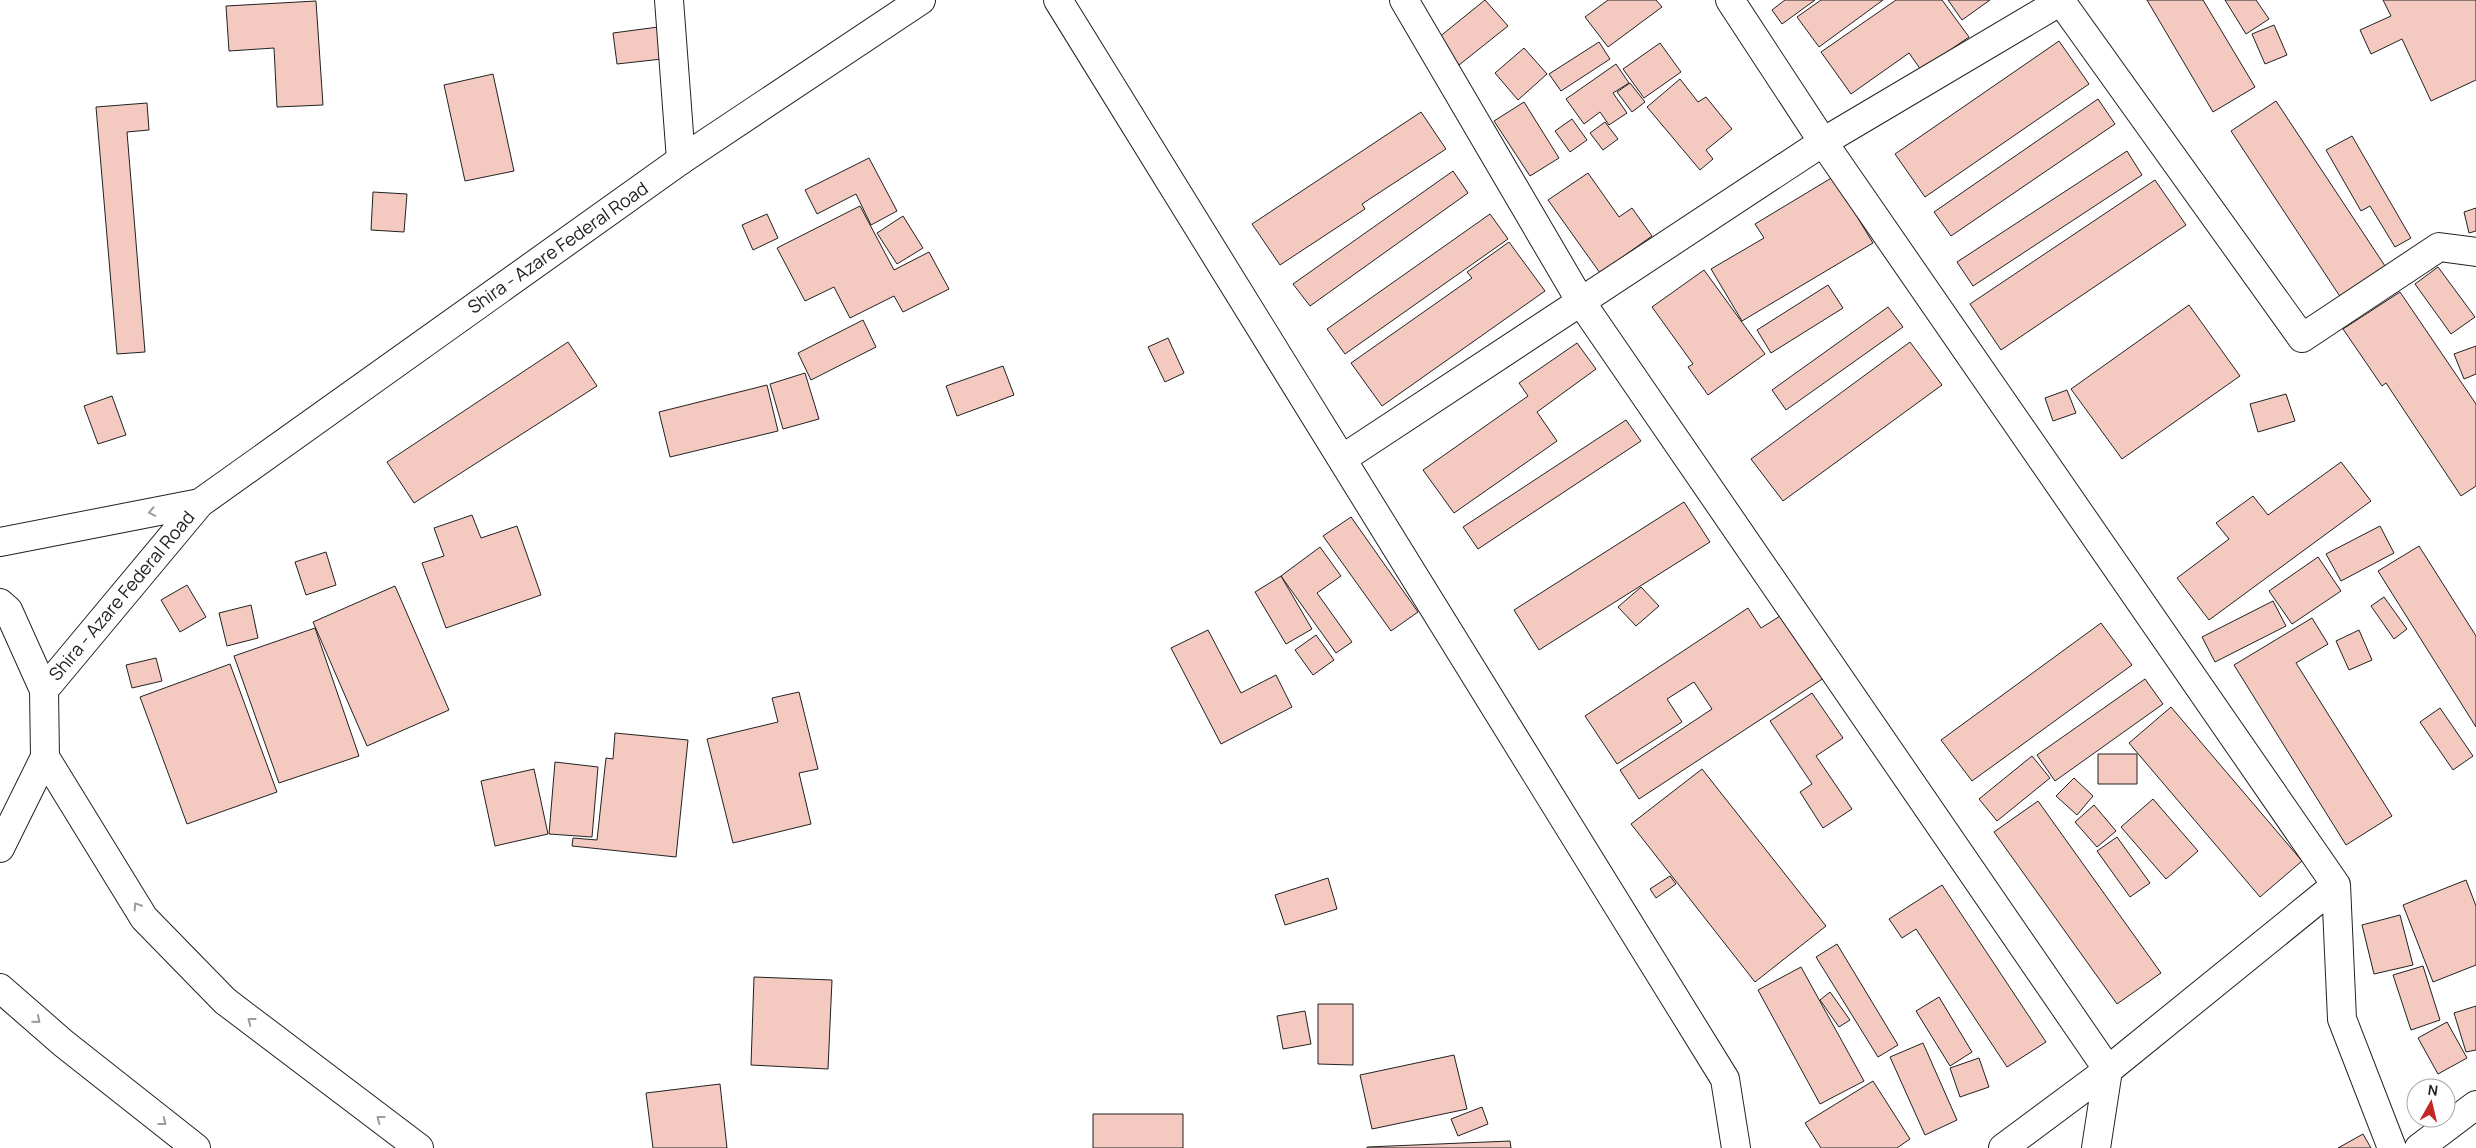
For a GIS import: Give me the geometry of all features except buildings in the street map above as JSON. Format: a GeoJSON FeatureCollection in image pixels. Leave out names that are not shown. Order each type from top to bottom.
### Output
{"type":"FeatureCollection","features":[{"type":"Feature","properties":{"kind":"street"},"geometry":{"type":"LineString","coordinates":[[669,0],[681,160]]}},
{"type":"Feature","properties":{"kind":"street","name":"Shira - Azare Federal Road"},"geometry":{"type":"LineString","coordinates":[[44,690],[200,503],[681,160],[921,0]]}},
{"type":"Feature","properties":{"kind":"street"},"geometry":{"type":"LineString","coordinates":[[1058,0],[1726,1080],[1736,1148]]}},
{"type":"Feature","properties":{"kind":"street"},"geometry":{"type":"LineString","coordinates":[[1404,0],[1581,302],[2108,1070],[2096,1148]]}},
{"type":"Feature","properties":{"kind":"street"},"geometry":{"type":"LineString","coordinates":[[1730,0],[1823,142],[2336,885],[2342,1019],[2392,1148]]}},
{"type":"Feature","properties":{"kind":"street"},"geometry":{"type":"LineString","coordinates":[[1342,459],[1823,142],[2060,1],[2302,338],[2439,247],[2476,252]]}},
{"type":"Feature","properties":{"kind":"street","name":"Shira - Azare Federal Road"},"geometry":{"type":"LineString","coordinates":[[0,542],[200,503]]}},
{"type":"Feature","properties":{"kind":"street"},"geometry":{"type":"LineString","coordinates":[[0,603],[8,610],[44,690],[45,757],[0,848]]}},
{"type":"Feature","properties":{"kind":"street"},"geometry":{"type":"LineString","coordinates":[[45,757],[144,918],[225,1001],[419,1148]]}},
{"type":"Feature","properties":{"kind":"street"},"geometry":{"type":"LineString","coordinates":[[2003,1148],[2108,1070],[2336,885]]}},
{"type":"Feature","properties":{"kind":"street"},"geometry":{"type":"LineString","coordinates":[[0,988],[63,1043],[196,1148]]}},
{"type":"Feature","properties":{"kind":"street"},"geometry":{"type":"LineString","coordinates":[[2419,1148],[2476,1105]]}}]}
